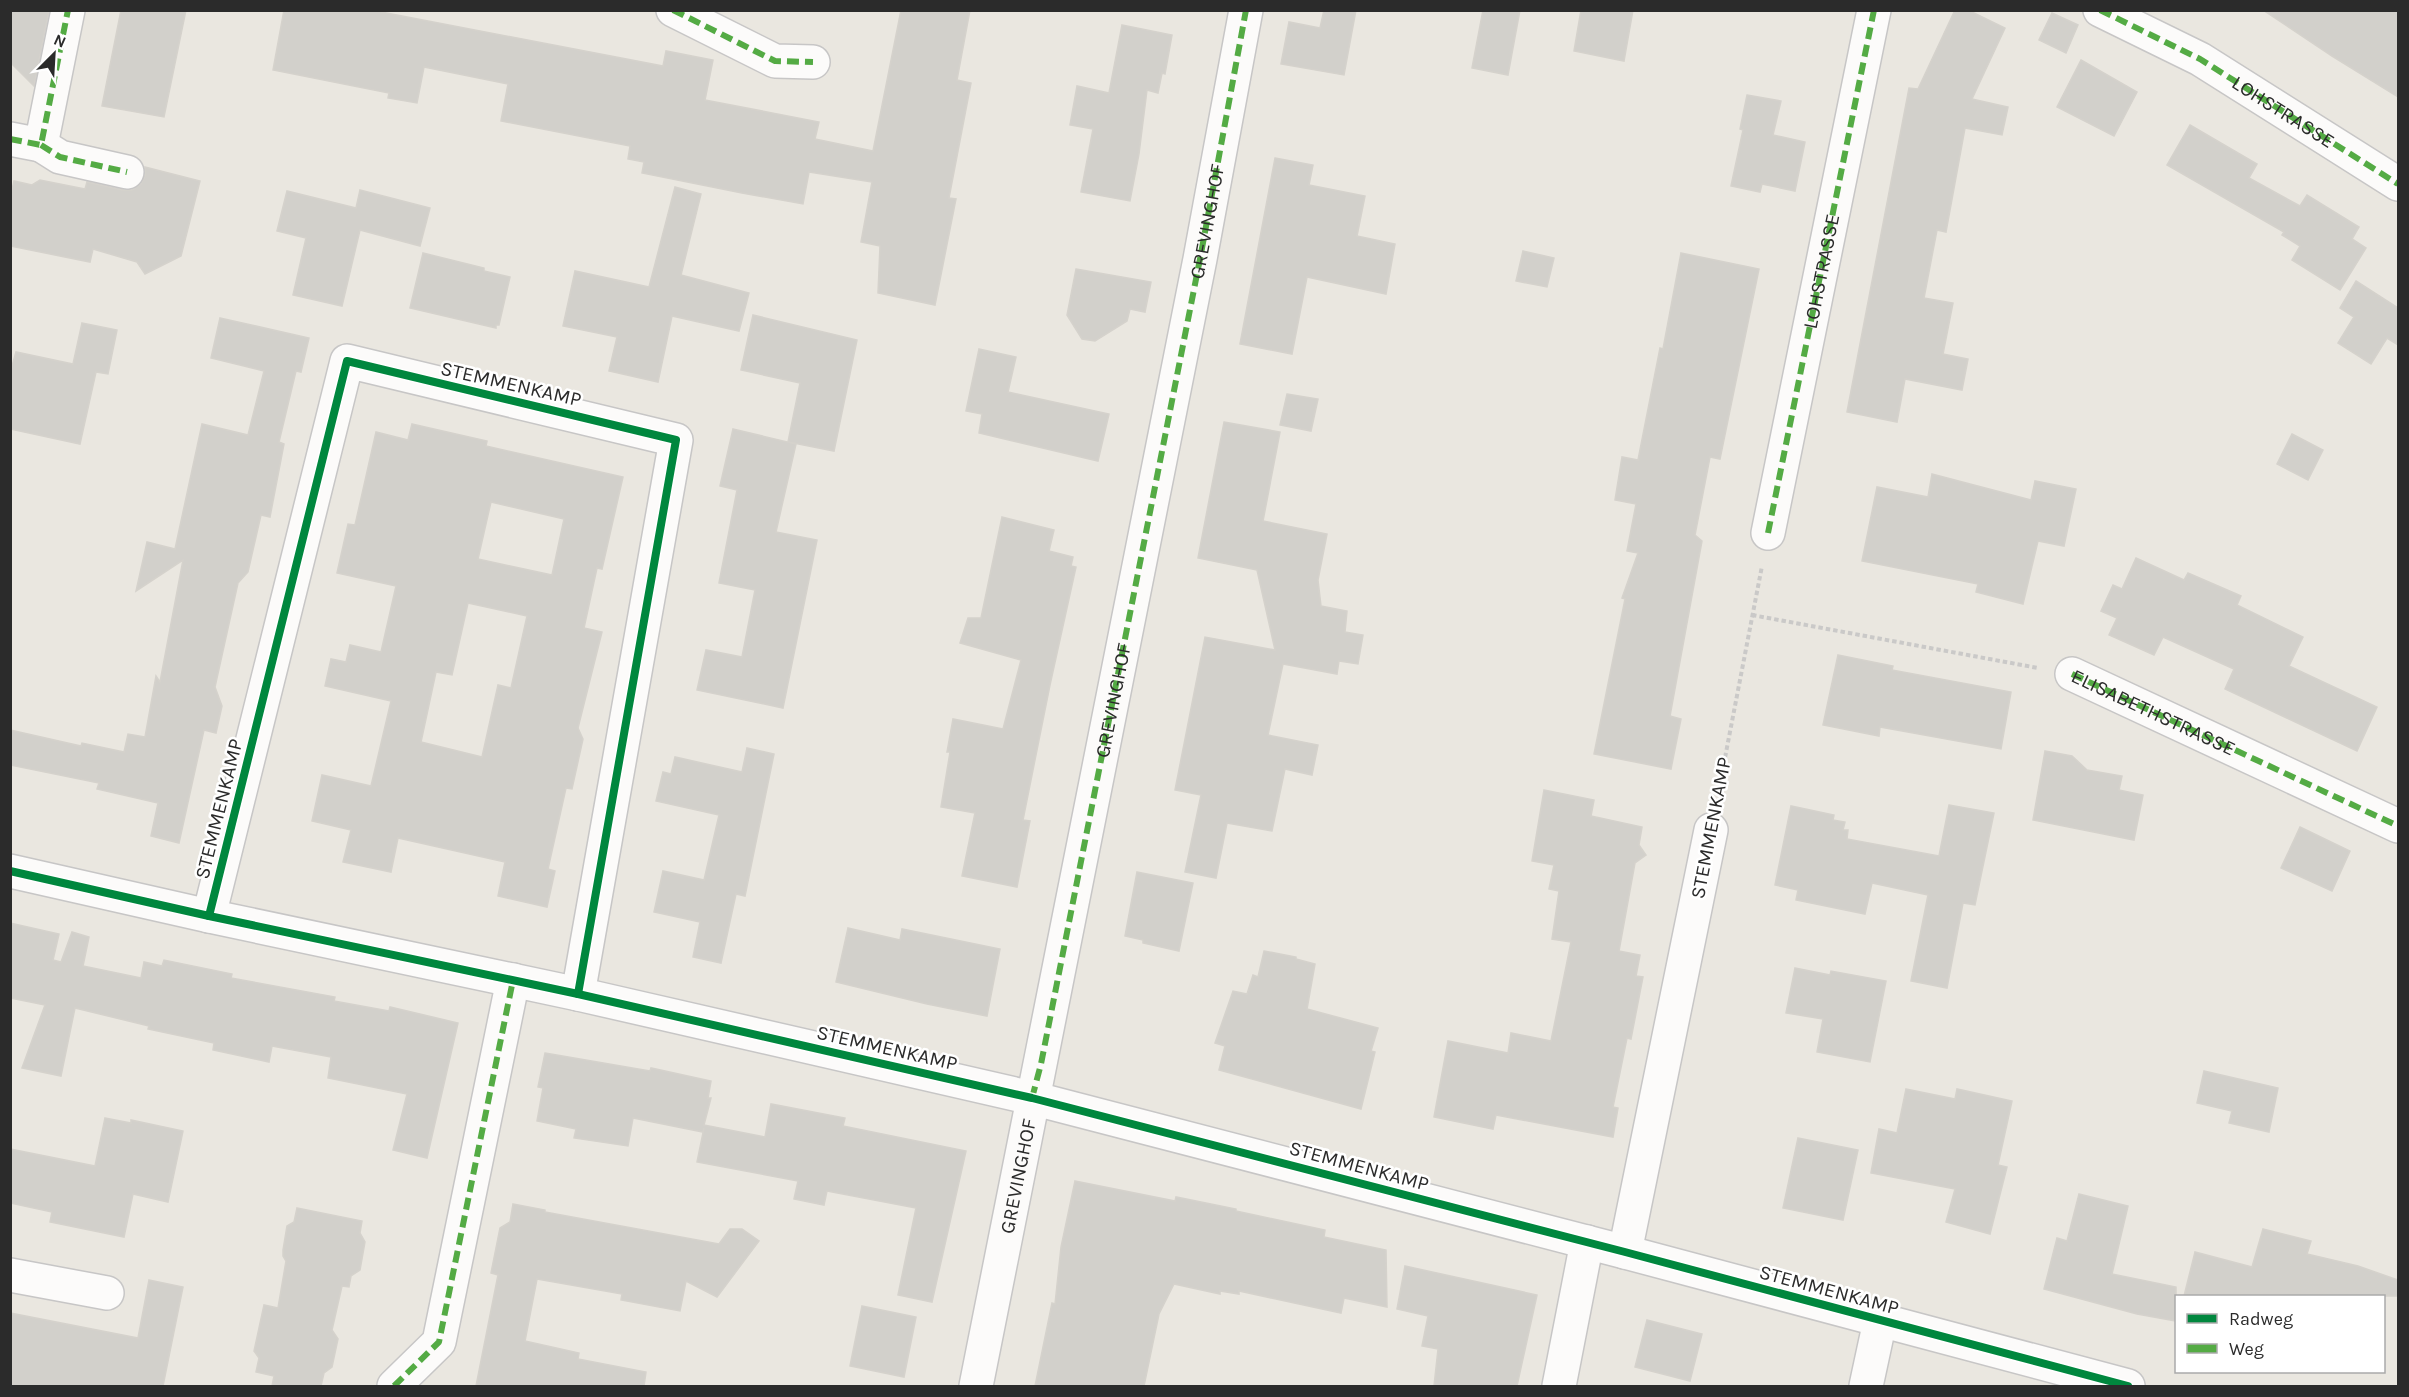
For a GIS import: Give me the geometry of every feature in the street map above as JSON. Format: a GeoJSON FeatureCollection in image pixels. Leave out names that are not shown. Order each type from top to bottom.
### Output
{"type":"FeatureCollection","features":[{"type":"Feature","properties":{"kind":"street"},"geometry":{"type":"LineString","coordinates":[[68,10],[26,142],[60,157],[127,172]]}},
{"type":"Feature","properties":{"kind":"street"},"geometry":{"type":"LineString","coordinates":[[673,10],[775,61],[813,62]]}},
{"type":"Feature","properties":{"kind":"street","name":"GREVINGHOF"},"geometry":{"type":"LineString","coordinates":[[976,1386],[1193,294],[1246,10]]}},
{"type":"Feature","properties":{"kind":"street","name":"LOHSTRASSE"},"geometry":{"type":"LineString","coordinates":[[1768,533],[1874,10]]}},
{"type":"Feature","properties":{"kind":"street","name":"LOHSTRASSE"},"geometry":{"type":"LineString","coordinates":[[2100,10],[2200,59],[2398,184]]}},
{"type":"Feature","properties":{"kind":"street","name":"STEMMENKAMP"},"geometry":{"type":"LineString","coordinates":[[209,916],[347,361],[676,440],[578,994]]}},
{"type":"Feature","properties":{"kind":"street","name":"ELISABETHSTRASSE"},"geometry":{"type":"LineString","coordinates":[[2072,674],[2398,826]]}},
{"type":"Feature","properties":{"kind":"street","name":"STEMMENKAMP"},"geometry":{"type":"LineString","coordinates":[[1625,1252],[1711,830]]}},
{"type":"Feature","properties":{"kind":"street","name":"STEMMENKAMP"},"geometry":{"type":"LineString","coordinates":[[10,871],[209,916],[578,994],[1032,1098],[2128,1386]]}},
{"type":"Feature","properties":{"kind":"street"},"geometry":{"type":"LineString","coordinates":[[394,1386],[439,1342],[513,980]]}},
{"type":"Feature","properties":{"kind":"street"},"geometry":{"type":"LineString","coordinates":[[1559,1386],[1587,1242]]}},
{"type":"Feature","properties":{"kind":"street"},"geometry":{"type":"LineString","coordinates":[[10,1275],[107,1293]]}},
{"type":"Feature","properties":{"kind":"street"},"geometry":{"type":"LineString","coordinates":[[1866,1386],[1880,1321]]}},
{"type":"Feature","properties":{"kind":"building"},"geometry":{"type":"Polygon","coordinates":[[[10,10],[49,10],[34,86],[10,62],[10,10]]]}},
{"type":"Feature","properties":{"kind":"building"},"geometry":{"type":"Polygon","coordinates":[[[121,10],[186,10],[164,117],[102,106],[121,10]]]}},
{"type":"Feature","properties":{"kind":"building"},"geometry":{"type":"Polygon","coordinates":[[[284,10],[371,10],[663,66],[666,51],[713,60],[705,100],[819,122],[815,139],[873,151],[901,10],[970,10],[957,80],[971,83],[949,198],[956,199],[935,305],[878,293],[880,246],[861,242],[872,182],[809,172],[803,204],[742,193],[642,173],[644,162],[628,159],[630,146],[501,121],[508,84],[424,67],[417,103],[388,98],[389,93],[273,70],[284,10]]]}},
{"type":"Feature","properties":{"kind":"building"},"geometry":{"type":"Polygon","coordinates":[[[1324,10],[1356,10],[1344,75],[1281,64],[1289,22],[1320,28],[1324,10]]]}},
{"type":"Feature","properties":{"kind":"building"},"geometry":{"type":"Polygon","coordinates":[[[1483,10],[1520,10],[1508,75],[1472,68],[1483,10]]]}},
{"type":"Feature","properties":{"kind":"building"},"geometry":{"type":"Polygon","coordinates":[[[1581,10],[1633,10],[1624,61],[1574,51],[1581,10]]]}},
{"type":"Feature","properties":{"kind":"building"},"geometry":{"type":"Polygon","coordinates":[[[1955,10],[1968,10],[2005,28],[1972,99],[2008,107],[2002,135],[1965,128],[1946,232],[1937,230],[1924,298],[1953,303],[1943,354],[1968,359],[1962,390],[1905,379],[1897,422],[1847,412],[1909,88],[1918,89],[1955,10]]]}},
{"type":"Feature","properties":{"kind":"building"},"geometry":{"type":"Polygon","coordinates":[[[2263,10],[2398,10],[2398,97],[2332,56],[2263,10]]]}},
{"type":"Feature","properties":{"kind":"building"},"geometry":{"type":"Polygon","coordinates":[[[2052,13],[2078,25],[2066,53],[2039,40],[2052,13]]]}},
{"type":"Feature","properties":{"kind":"building"},"geometry":{"type":"Polygon","coordinates":[[[1122,25],[1172,35],[1165,74],[1162,73],[1158,93],[1147,90],[1130,201],[1081,192],[1093,129],[1070,125],[1077,86],[1109,93],[1122,25]]]}},
{"type":"Feature","properties":{"kind":"building"},"geometry":{"type":"Polygon","coordinates":[[[2081,60],[2137,92],[2114,136],[2057,107],[2081,60]]]}},
{"type":"Feature","properties":{"kind":"building"},"geometry":{"type":"Polygon","coordinates":[[[1747,95],[1781,101],[1773,135],[1805,142],[1795,191],[1762,184],[1760,192],[1731,186],[1743,130],[1740,129],[1747,95]]]}},
{"type":"Feature","properties":{"kind":"building"},"geometry":{"type":"Polygon","coordinates":[[[2190,125],[2257,164],[2249,178],[2300,206],[2307,195],[2359,227],[2352,239],[2366,248],[2340,290],[2292,260],[2300,246],[2282,235],[2284,232],[2167,165],[2190,125]]]}},
{"type":"Feature","properties":{"kind":"building"},"geometry":{"type":"Polygon","coordinates":[[[1275,158],[1313,165],[1309,185],[1365,196],[1357,236],[1395,244],[1386,294],[1307,277],[1292,354],[1240,344],[1275,158]]]}},
{"type":"Feature","properties":{"kind":"building"},"geometry":{"type":"Polygon","coordinates":[[[145,167],[200,181],[181,256],[145,274],[137,262],[93,249],[90,262],[10,246],[10,198],[14,181],[32,185],[40,180],[85,189],[87,182],[132,190],[141,184],[145,176],[145,167]]]}},
{"type":"Feature","properties":{"kind":"building"},"geometry":{"type":"Polygon","coordinates":[[[675,187],[701,194],[681,275],[749,293],[739,331],[672,316],[658,382],[609,371],[617,337],[563,326],[575,271],[649,287],[675,187]]]}},
{"type":"Feature","properties":{"kind":"building"},"geometry":{"type":"Polygon","coordinates":[[[360,190],[430,208],[420,246],[360,230],[342,306],[293,295],[306,238],[277,231],[287,191],[356,208],[360,190]]]}},
{"type":"Feature","properties":{"kind":"building"},"geometry":{"type":"Polygon","coordinates":[[[1523,251],[1554,258],[1547,287],[1516,281],[1523,251]]]}},
{"type":"Feature","properties":{"kind":"building"},"geometry":{"type":"Polygon","coordinates":[[[423,253],[510,277],[499,325],[496,325],[496,328],[410,308],[423,253]]]}},
{"type":"Feature","properties":{"kind":"building"},"geometry":{"type":"Polygon","coordinates":[[[1681,253],[1759,269],[1720,459],[1710,457],[1695,535],[1702,541],[1670,716],[1681,719],[1671,769],[1594,754],[1625,599],[1622,598],[1638,553],[1627,551],[1636,504],[1615,500],[1622,457],[1638,460],[1660,348],[1663,349],[1681,253]]]}},
{"type":"Feature","properties":{"kind":"building"},"geometry":{"type":"Polygon","coordinates":[[[1076,269],[1151,282],[1145,312],[1130,309],[1127,321],[1095,341],[1082,339],[1067,315],[1076,269]]]}},
{"type":"Feature","properties":{"kind":"building"},"geometry":{"type":"Polygon","coordinates":[[[2356,281],[2398,308],[2398,345],[2387,338],[2371,364],[2338,343],[2354,317],[2340,308],[2356,281]]]}},
{"type":"Feature","properties":{"kind":"building"},"geometry":{"type":"Polygon","coordinates":[[[753,315],[857,340],[834,451],[788,442],[800,383],[741,370],[753,315]]]}},
{"type":"Feature","properties":{"kind":"building"},"geometry":{"type":"Polygon","coordinates":[[[220,318],[309,338],[301,372],[296,371],[279,442],[284,444],[270,517],[261,515],[248,572],[238,583],[215,687],[222,706],[216,733],[204,730],[179,843],[151,836],[158,803],[97,789],[99,783],[10,765],[10,730],[81,746],[82,743],[124,752],[128,734],[145,737],[156,676],[160,682],[183,560],[136,591],[147,542],[175,549],[202,424],[248,435],[264,371],[211,358],[220,318]]]}},
{"type":"Feature","properties":{"kind":"building"},"geometry":{"type":"Polygon","coordinates":[[[82,323],[117,330],[108,374],[96,372],[80,444],[10,429],[10,373],[16,352],[73,364],[82,323]]]}},
{"type":"Feature","properties":{"kind":"building"},"geometry":{"type":"Polygon","coordinates":[[[979,349],[1016,357],[1008,392],[1109,414],[1098,461],[979,433],[982,414],[966,411],[979,349]]]}},
{"type":"Feature","properties":{"kind":"building"},"geometry":{"type":"Polygon","coordinates":[[[1287,394],[1318,399],[1311,431],[1280,425],[1287,394]]]}},
{"type":"Feature","properties":{"kind":"building"},"geometry":{"type":"Polygon","coordinates":[[[1224,422],[1280,432],[1263,521],[1327,534],[1318,580],[1321,606],[1347,611],[1345,632],[1363,635],[1358,664],[1339,661],[1337,674],[1283,664],[1268,735],[1318,745],[1312,775],[1285,769],[1272,831],[1227,823],[1216,878],[1185,872],[1201,795],[1175,790],[1205,637],[1275,650],[1257,570],[1198,558],[1224,422]]]}},
{"type":"Feature","properties":{"kind":"building"},"geometry":{"type":"Polygon","coordinates":[[[412,424],[487,441],[486,446],[623,477],[602,569],[597,568],[584,628],[602,632],[578,728],[583,739],[572,789],[566,788],[548,869],[555,871],[547,907],[498,896],[505,862],[398,838],[391,872],[343,862],[351,830],[312,821],[322,775],[371,786],[391,701],[325,686],[331,659],[346,662],[350,645],[381,652],[396,586],[337,573],[348,524],[355,525],[376,432],[408,440],[412,424]],[[491,502],[478,559],[552,575],[564,519],[491,502]],[[468,603],[452,675],[436,672],[421,742],[482,757],[498,685],[511,688],[527,616],[468,603]]]}},
{"type":"Feature","properties":{"kind":"building"},"geometry":{"type":"Polygon","coordinates":[[[733,429],[796,444],[776,532],[817,540],[783,708],[697,690],[706,650],[742,657],[755,590],[719,583],[737,490],[720,486],[733,429]]]}},
{"type":"Feature","properties":{"kind":"building"},"geometry":{"type":"Polygon","coordinates":[[[2292,434],[2323,450],[2308,480],[2277,464],[2292,434]]]}},
{"type":"Feature","properties":{"kind":"building"},"geometry":{"type":"Polygon","coordinates":[[[1932,474],[2031,500],[2035,481],[2076,489],[2064,546],[2038,541],[2023,604],[1976,592],[1978,584],[1862,561],[1877,487],[1928,497],[1932,474]]]}},
{"type":"Feature","properties":{"kind":"building"},"geometry":{"type":"Polygon","coordinates":[[[1002,517],[1054,530],[1049,551],[1073,557],[1071,566],[1076,567],[1023,820],[1030,821],[1017,887],[962,876],[975,813],[941,807],[953,719],[1003,729],[1021,660],[960,643],[968,618],[981,618],[1002,517]]]}},
{"type":"Feature","properties":{"kind":"building"},"geometry":{"type":"Polygon","coordinates":[[[2136,558],[2184,580],[2188,573],[2241,596],[2237,605],[2303,637],[2289,666],[2377,707],[2357,751],[2225,689],[2234,669],[2163,637],[2154,655],[2109,635],[2117,618],[2101,611],[2113,585],[2122,589],[2136,558]]]}},
{"type":"Feature","properties":{"kind":"building"},"geometry":{"type":"Polygon","coordinates":[[[1838,655],[1893,666],[1892,670],[2011,692],[2001,749],[1880,727],[1879,736],[1823,725],[1838,655]]]}},
{"type":"Feature","properties":{"kind":"building"},"geometry":{"type":"Polygon","coordinates":[[[747,748],[774,754],[745,896],[736,894],[721,963],[693,957],[700,922],[654,912],[663,871],[704,880],[719,815],[656,801],[663,772],[671,774],[675,757],[742,772],[747,748]]]}},
{"type":"Feature","properties":{"kind":"building"},"geometry":{"type":"Polygon","coordinates":[[[2045,751],[2072,756],[2087,770],[2122,776],[2119,790],[2143,795],[2134,840],[2033,820],[2045,751]]]}},
{"type":"Feature","properties":{"kind":"building"},"geometry":{"type":"Polygon","coordinates":[[[1544,790],[1594,800],[1591,816],[1642,827],[1639,845],[1646,855],[1635,863],[1619,951],[1640,955],[1636,976],[1643,977],[1631,1039],[1627,1038],[1613,1107],[1618,1108],[1613,1137],[1496,1115],[1493,1129],[1434,1117],[1448,1041],[1508,1053],[1511,1033],[1551,1041],[1571,942],[1552,939],[1559,891],[1549,889],[1554,865],[1532,861],[1544,790]]]}},
{"type":"Feature","properties":{"kind":"building"},"geometry":{"type":"Polygon","coordinates":[[[1949,805],[1994,813],[1975,905],[1963,903],[1947,988],[1911,981],[1928,895],[1872,883],[1865,914],[1796,900],[1798,890],[1775,885],[1791,806],[1834,815],[1833,820],[1845,822],[1843,830],[1848,830],[1847,839],[1939,856],[1949,805]]]}},
{"type":"Feature","properties":{"kind":"building"},"geometry":{"type":"Polygon","coordinates":[[[2300,827],[2350,851],[2332,891],[2281,868],[2300,827]]]}},
{"type":"Feature","properties":{"kind":"building"},"geometry":{"type":"Polygon","coordinates":[[[1137,872],[1193,883],[1179,951],[1143,943],[1143,940],[1125,936],[1137,872]]]}},
{"type":"Feature","properties":{"kind":"building"},"geometry":{"type":"Polygon","coordinates":[[[10,923],[59,934],[53,960],[61,962],[72,932],[89,937],[83,966],[141,978],[144,962],[162,966],[164,960],[232,974],[231,978],[335,997],[334,1001],[389,1011],[390,1007],[458,1023],[427,1158],[393,1150],[407,1094],[328,1078],[331,1057],[272,1046],[269,1062],[213,1050],[214,1043],[148,1029],[149,1026],[75,1008],[61,1076],[22,1068],[45,1005],[10,998],[10,923]]]}},
{"type":"Feature","properties":{"kind":"building"},"geometry":{"type":"Polygon","coordinates":[[[848,928],[900,940],[902,929],[1000,949],[987,1016],[836,982],[848,928]]]}},
{"type":"Feature","properties":{"kind":"building"},"geometry":{"type":"Polygon","coordinates":[[[1264,951],[1296,957],[1296,959],[1315,964],[1307,1009],[1378,1028],[1371,1051],[1375,1052],[1361,1109],[1219,1070],[1225,1046],[1215,1043],[1233,991],[1247,994],[1253,975],[1258,977],[1264,951]]]}},
{"type":"Feature","properties":{"kind":"building"},"geometry":{"type":"Polygon","coordinates":[[[1795,968],[1830,975],[1831,971],[1886,981],[1870,1062],[1817,1052],[1823,1019],[1786,1013],[1795,968]]]}},
{"type":"Feature","properties":{"kind":"building"},"geometry":{"type":"Polygon","coordinates":[[[545,1053],[650,1071],[651,1068],[711,1081],[708,1098],[711,1098],[704,1125],[765,1137],[771,1104],[845,1118],[843,1126],[966,1151],[932,1302],[898,1295],[916,1208],[827,1191],[824,1205],[794,1199],[798,1181],[697,1162],[704,1128],[703,1132],[633,1118],[628,1146],[574,1138],[576,1129],[537,1121],[543,1088],[538,1087],[545,1053]]]}},
{"type":"Feature","properties":{"kind":"building"},"geometry":{"type":"Polygon","coordinates":[[[2204,1071],[2278,1088],[2269,1132],[2229,1123],[2232,1111],[2197,1103],[2204,1071]]]}},
{"type":"Feature","properties":{"kind":"building"},"geometry":{"type":"Polygon","coordinates":[[[1906,1089],[1955,1099],[1957,1089],[2012,1101],[1998,1165],[2007,1167],[1990,1234],[1946,1222],[1955,1189],[1871,1173],[1879,1129],[1897,1133],[1906,1089]]]}},
{"type":"Feature","properties":{"kind":"building"},"geometry":{"type":"Polygon","coordinates":[[[105,1118],[131,1123],[131,1120],[183,1131],[168,1202],[133,1194],[124,1237],[50,1222],[52,1212],[10,1203],[10,1149],[95,1166],[105,1118]]]}},
{"type":"Feature","properties":{"kind":"building"},"geometry":{"type":"Polygon","coordinates":[[[1798,1138],[1858,1150],[1843,1220],[1783,1208],[1798,1138]]]}},
{"type":"Feature","properties":{"kind":"building"},"geometry":{"type":"Polygon","coordinates":[[[1075,1181],[1175,1201],[1176,1197],[1236,1209],[1236,1211],[1325,1230],[1324,1237],[1386,1250],[1387,1307],[1344,1298],[1341,1313],[1239,1291],[1239,1294],[1220,1291],[1220,1294],[1174,1284],[1159,1314],[1144,1386],[1035,1386],[1052,1303],[1055,1304],[1061,1247],[1075,1181]]]}},
{"type":"Feature","properties":{"kind":"building"},"geometry":{"type":"Polygon","coordinates":[[[2079,1194],[2128,1206],[2112,1274],[2176,1287],[2175,1321],[2137,1314],[2044,1289],[2057,1238],[2067,1241],[2079,1194]]]}},
{"type":"Feature","properties":{"kind":"building"},"geometry":{"type":"Polygon","coordinates":[[[513,1204],[719,1244],[730,1229],[742,1229],[759,1241],[717,1297],[686,1281],[680,1311],[621,1300],[622,1294],[537,1279],[525,1341],[579,1353],[578,1359],[646,1372],[644,1386],[476,1386],[498,1275],[491,1273],[500,1228],[510,1222],[513,1204]]]}},
{"type":"Feature","properties":{"kind":"building"},"geometry":{"type":"Polygon","coordinates":[[[297,1208],[362,1221],[360,1233],[365,1242],[360,1270],[351,1276],[349,1287],[342,1286],[332,1330],[338,1339],[332,1367],[324,1373],[321,1386],[272,1386],[274,1376],[256,1372],[259,1358],[254,1351],[264,1305],[278,1308],[286,1261],[283,1250],[287,1226],[294,1222],[297,1208]]]}},
{"type":"Feature","properties":{"kind":"building"},"geometry":{"type":"Polygon","coordinates":[[[2263,1229],[2311,1241],[2307,1254],[2358,1266],[2398,1280],[2398,1296],[2184,1295],[2195,1252],[2252,1267],[2263,1229]]]}},
{"type":"Feature","properties":{"kind":"building"},"geometry":{"type":"Polygon","coordinates":[[[1405,1266],[1537,1295],[1517,1386],[1434,1386],[1438,1349],[1422,1346],[1428,1316],[1397,1309],[1405,1266]]]}},
{"type":"Feature","properties":{"kind":"building"},"geometry":{"type":"Polygon","coordinates":[[[149,1280],[183,1287],[163,1386],[10,1386],[10,1313],[138,1338],[149,1280]]]}},
{"type":"Feature","properties":{"kind":"building"},"geometry":{"type":"Polygon","coordinates":[[[862,1306],[916,1317],[904,1377],[850,1366],[862,1306]]]}},
{"type":"Feature","properties":{"kind":"building"},"geometry":{"type":"Polygon","coordinates":[[[1647,1320],[1702,1334],[1690,1381],[1635,1367],[1647,1320]]]}},
{"type":"Feature","properties":{"kind":"marked path"},"geometry":{"type":"LineString","coordinates":[[10,139],[41,145],[68,10]]}},
{"type":"Feature","properties":{"kind":"marked path"},"geometry":{"type":"LineString","coordinates":[[673,10],[775,61],[813,62]]}},
{"type":"Feature","properties":{"kind":"marked path"},"geometry":{"type":"LineString","coordinates":[[1032,1098],[1041,1064],[1200,259],[1246,10]]}},
{"type":"Feature","properties":{"kind":"marked path"},"geometry":{"type":"LineString","coordinates":[[1768,533],[1874,10]]}},
{"type":"Feature","properties":{"kind":"marked path"},"geometry":{"type":"LineString","coordinates":[[2100,10],[2200,59],[2398,184]]}},
{"type":"Feature","properties":{"kind":"marked path"},"geometry":{"type":"LineString","coordinates":[[41,145],[60,157],[127,172]]}},
{"type":"Feature","properties":{"kind":"marked path"},"geometry":{"type":"LineString","coordinates":[[2072,674],[2398,826]]}},
{"type":"Feature","properties":{"kind":"marked path"},"geometry":{"type":"LineString","coordinates":[[394,1386],[439,1342],[513,980]]}},
{"type":"Feature","properties":{"kind":"cycle path"},"geometry":{"type":"LineString","coordinates":[[209,916],[347,361],[676,440],[578,994]]}},
{"type":"Feature","properties":{"kind":"cycle path"},"geometry":{"type":"LineString","coordinates":[[10,871],[209,916],[578,994],[1032,1098],[2128,1386]]}}]}
